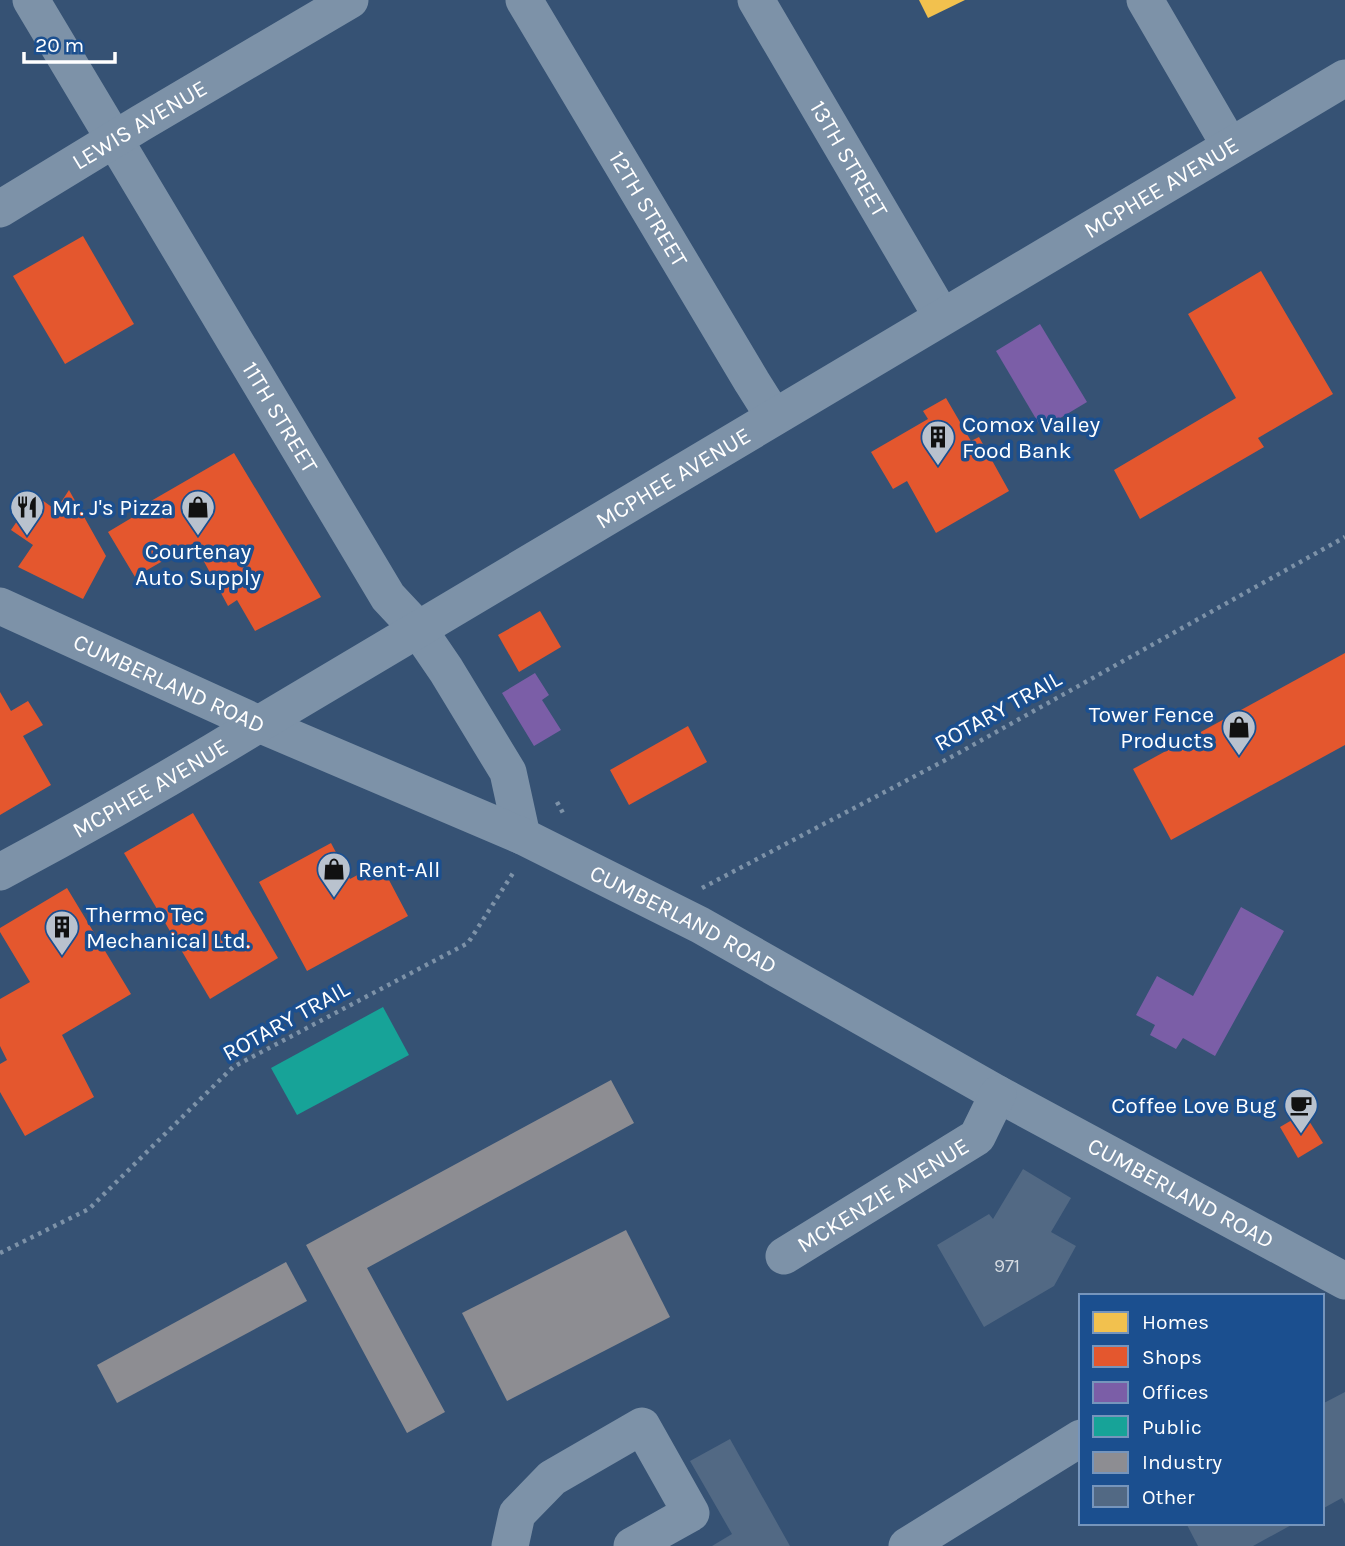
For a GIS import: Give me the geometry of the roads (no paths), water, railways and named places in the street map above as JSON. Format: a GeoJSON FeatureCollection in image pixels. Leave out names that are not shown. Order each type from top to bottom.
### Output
{"type":"FeatureCollection","features":[{"type":"Feature","properties":{"kind":"street","name":"11TH STREET"},"geometry":{"type":"LineString","coordinates":[[32,0],[388,597],[418,629],[508,772],[519,852]]}},
{"type":"Feature","properties":{"kind":"street","name":"LEWIS AVENUE"},"geometry":{"type":"LineString","coordinates":[[0,209],[350,0]]}},
{"type":"Feature","properties":{"kind":"street","name":"12TH STREET"},"geometry":{"type":"LineString","coordinates":[[524,0],[752,383],[775,417]]}},
{"type":"Feature","properties":{"kind":"street","name":"13TH STREET"},"geometry":{"type":"LineString","coordinates":[[756,0],[942,317]]}},
{"type":"Feature","properties":{"kind":"street"},"geometry":{"type":"LineString","coordinates":[[1145,0],[1230,146]]}},
{"type":"Feature","properties":{"kind":"street","name":"MCPHEE AVENUE"},"geometry":{"type":"LineString","coordinates":[[0,872],[208,756],[1345,78]]}},
{"type":"Feature","properties":{"kind":"street","name":"CUMBERLAND ROAD"},"geometry":{"type":"LineString","coordinates":[[0,606],[259,724],[519,852],[664,907],[700,925],[1336,1283]]}},
{"type":"Feature","properties":{"kind":"street","name":"MCKENZIE AVENUE"},"geometry":{"type":"LineString","coordinates":[[784,1256],[977,1137],[998,1094]]}},
{"type":"Feature","properties":{"kind":"street"},"geometry":{"type":"LineString","coordinates":[[510,1546],[517,1514],[552,1478],[642,1426],[691,1513],[632,1546]]}},
{"type":"Feature","properties":{"kind":"street"},"geometry":{"type":"LineString","coordinates":[[907,1546],[1079,1439]]}},
{"type":"Feature","properties":{"kind":"place","name":"Comox Valley Food Bank"},"geometry":{"type":"Point","coordinates":[938,467]}},
{"type":"Feature","properties":{"kind":"place","name":"Mr. J's Pizza"},"geometry":{"type":"Point","coordinates":[27,537]}},
{"type":"Feature","properties":{"kind":"place","name":"Courtenay Auto Supply"},"geometry":{"type":"Point","coordinates":[198,537]}},
{"type":"Feature","properties":{"kind":"place","name":"Tower Fence Products"},"geometry":{"type":"Point","coordinates":[1239,757]}},
{"type":"Feature","properties":{"kind":"place","name":"Rent-All"},"geometry":{"type":"Point","coordinates":[334,899]}},
{"type":"Feature","properties":{"kind":"place","name":"Thermo Tec Mechanical Ltd."},"geometry":{"type":"Point","coordinates":[62,957]}},
{"type":"Feature","properties":{"kind":"place","name":"Coffee Love Bug"},"geometry":{"type":"Point","coordinates":[1301,1135]}}]}
